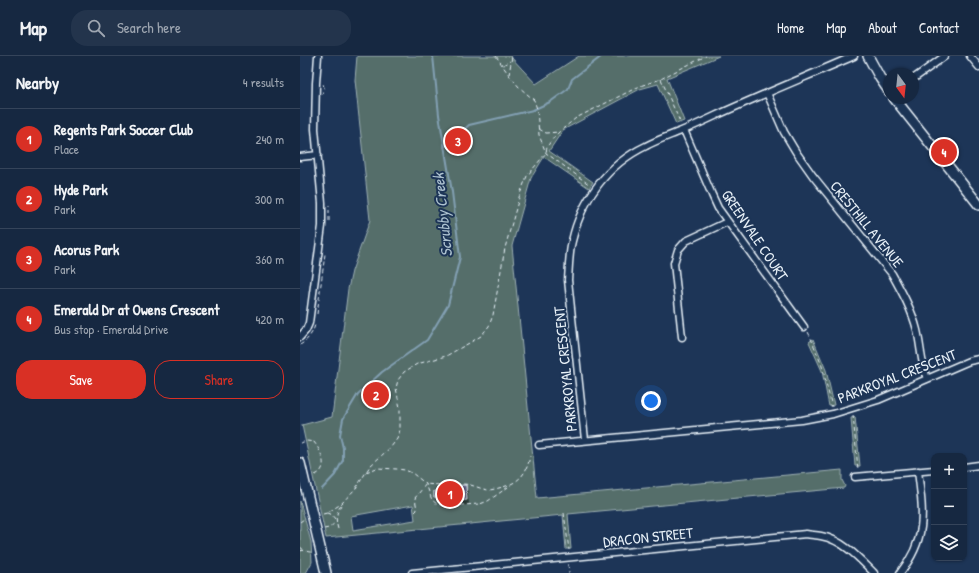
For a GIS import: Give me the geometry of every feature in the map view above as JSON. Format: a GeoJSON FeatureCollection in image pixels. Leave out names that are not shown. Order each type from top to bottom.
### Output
{"type":"FeatureCollection","features":[{"type":"Feature","properties":{"kind":"street"},"geometry":{"type":"LineString","coordinates":[[300,337],[306,330],[309,323],[322,226],[322,203],[315,117],[318,56]]}},
{"type":"Feature","properties":{"kind":"street","name":"PARKROYAL CRESCENT"},"geometry":{"type":"LineString","coordinates":[[854,56],[646,145],[629,155],[604,178],[595,189],[584,207],[572,241],[568,280],[585,440],[802,420],[834,414],[878,400],[970,361],[979,359]]}},
{"type":"Feature","properties":{"kind":"street"},"geometry":{"type":"LineString","coordinates":[[868,56],[883,82]]}},
{"type":"Feature","properties":{"kind":"street"},"geometry":{"type":"LineString","coordinates":[[919,75],[945,56]]}},
{"type":"Feature","properties":{"kind":"street"},"geometry":{"type":"LineString","coordinates":[[970,56],[979,67]]}},
{"type":"Feature","properties":{"kind":"street","name":"CRESTHILL AVENUE"},"geometry":{"type":"LineString","coordinates":[[767,93],[784,132],[796,152],[813,176],[892,274],[911,312],[923,368],[928,379]]}},
{"type":"Feature","properties":{"kind":"street"},"geometry":{"type":"LineString","coordinates":[[899,104],[979,205]]}},
{"type":"Feature","properties":{"kind":"street","name":"GREENVALE COURT"},"geometry":{"type":"LineString","coordinates":[[684,130],[718,208],[804,327]]}},
{"type":"Feature","properties":{"kind":"street"},"geometry":{"type":"LineString","coordinates":[[300,157],[318,156]]}},
{"type":"Feature","properties":{"kind":"street"},"geometry":{"type":"LineString","coordinates":[[682,338],[674,262],[678,250],[686,241],[727,222]]}},
{"type":"Feature","properties":{"kind":"street"},"geometry":{"type":"LineString","coordinates":[[539,445],[585,440]]}},
{"type":"Feature","properties":{"kind":"street"},"geometry":{"type":"LineString","coordinates":[[300,463],[326,573]]}},
{"type":"Feature","properties":{"kind":"street"},"geometry":{"type":"LineString","coordinates":[[967,467],[979,465]]}},
{"type":"Feature","properties":{"kind":"street"},"geometry":{"type":"LineString","coordinates":[[857,477],[931,470]]}},
{"type":"Feature","properties":{"kind":"street"},"geometry":{"type":"LineString","coordinates":[[900,573],[911,559],[918,543],[922,527],[922,510],[918,471]]}},
{"type":"Feature","properties":{"kind":"street","name":"DRACON STREET"},"geometry":{"type":"LineString","coordinates":[[412,573],[806,534],[822,536],[836,541],[848,548],[874,573]]}},
{"type":"Feature","properties":{"kind":"path"},"geometry":{"type":"LineString","coordinates":[[496,56],[519,87],[534,100],[537,109],[541,141],[546,153],[595,189]]}},
{"type":"Feature","properties":{"kind":"path"},"geometry":{"type":"LineString","coordinates":[[509,75],[512,56]]}},
{"type":"Feature","properties":{"kind":"path"},"geometry":{"type":"LineString","coordinates":[[323,514],[341,504],[356,488],[365,472],[374,461],[397,439],[400,430],[400,408],[396,388],[398,380],[404,372],[417,364],[446,356],[465,346],[481,336],[489,326],[493,315],[505,248],[520,194],[527,176],[546,153],[547,147],[559,132],[576,118],[640,86],[661,79],[706,56]]}},
{"type":"Feature","properties":{"kind":"path"},"geometry":{"type":"LineString","coordinates":[[502,65],[511,61]]}},
{"type":"Feature","properties":{"kind":"path"},"geometry":{"type":"LineString","coordinates":[[661,79],[684,130]]}},
{"type":"Feature","properties":{"kind":"path"},"geometry":{"type":"LineString","coordinates":[[539,128],[546,133],[559,132]]}},
{"type":"Feature","properties":{"kind":"path"},"geometry":{"type":"LineString","coordinates":[[804,327],[810,336],[822,366],[834,414]]}},
{"type":"Feature","properties":{"kind":"path"},"geometry":{"type":"LineString","coordinates":[[852,415],[857,477]]}},
{"type":"Feature","properties":{"kind":"path"},"geometry":{"type":"LineString","coordinates":[[300,443],[307,441],[314,442],[319,449],[323,461],[323,469],[320,473],[315,475]]}},
{"type":"Feature","properties":{"kind":"path"},"geometry":{"type":"LineString","coordinates":[[426,484],[432,500],[437,504],[444,506],[480,504],[488,501],[519,479],[526,471],[530,456]]}},
{"type":"Feature","properties":{"kind":"path"},"geometry":{"type":"LineString","coordinates":[[365,472],[377,468],[405,470],[412,473],[426,484],[435,486],[463,484],[487,490],[511,485]]}},
{"type":"Feature","properties":{"kind":"path"},"geometry":{"type":"LineString","coordinates":[[415,512],[416,496],[426,484]]}},
{"type":"Feature","properties":{"kind":"path"},"geometry":{"type":"LineString","coordinates":[[338,529],[336,520],[341,504]]}},
{"type":"Feature","properties":{"kind":"path"},"geometry":{"type":"LineString","coordinates":[[327,513],[336,520]]}},
{"type":"Feature","properties":{"kind":"path"},"geometry":{"type":"LineString","coordinates":[[564,513],[569,552]]}},
{"type":"Feature","properties":{"kind":"path"},"geometry":{"type":"LineString","coordinates":[[300,522],[304,519]]}},
{"type":"Feature","properties":{"kind":"path"},"geometry":{"type":"LineString","coordinates":[[324,530],[336,523]]}},
{"type":"Feature","properties":{"kind":"path"},"geometry":{"type":"LineString","coordinates":[[300,547],[311,552],[321,550]]}},
{"type":"Feature","properties":{"kind":"path"},"geometry":{"type":"LineString","coordinates":[[300,551],[305,550]]}},
{"type":"Feature","properties":{"kind":"path"},"geometry":{"type":"LineString","coordinates":[[568,564],[569,573]]}},
{"type":"Feature","properties":{"kind":"green space"},"geometry":{"type":"Polygon","coordinates":[[[357,56],[510,56],[536,84],[579,56],[719,56],[667,78],[684,121],[676,124],[658,84],[640,89],[563,130],[549,151],[593,182],[589,188],[544,157],[531,178],[512,246],[537,498],[842,470],[842,480],[845,486],[844,488],[568,514],[571,549],[566,549],[563,515],[326,538],[302,425],[332,417],[348,289],[352,271],[370,220],[355,80],[357,56]],[[466,485],[448,486],[448,490],[434,491],[434,497],[437,497],[438,502],[467,499],[466,485]],[[413,505],[351,516],[353,530],[415,520],[413,505]]]}},
{"type":"Feature","properties":{"kind":"green space"},"geometry":{"type":"Polygon","coordinates":[[[813,339],[826,370],[834,405],[829,406],[822,371],[809,342],[813,339]]]}},
{"type":"Feature","properties":{"kind":"green space"},"geometry":{"type":"Polygon","coordinates":[[[855,417],[860,466],[855,466],[851,418],[855,417]]]}},
{"type":"Feature","properties":{"kind":"green space"},"geometry":{"type":"Polygon","coordinates":[[[300,501],[311,542],[312,562],[306,573],[300,573],[300,501]]]}},
{"type":"Feature","properties":{"kind":"building"},"geometry":{"type":"Polygon","coordinates":[[[466,485],[467,500],[438,502],[437,497],[434,497],[434,491],[448,490],[448,486],[466,485]]]}},
{"type":"Feature","properties":{"kind":"waterway","name":"Scrubby Creek"},"geometry":{"type":"LineString","coordinates":[[322,489],[335,475],[343,460],[343,448],[340,435],[343,419],[358,394],[382,372],[427,340],[448,305],[460,257],[452,192],[439,115],[433,56]]}},
{"type":"Feature","properties":{"kind":"waterway"},"geometry":{"type":"LineString","coordinates":[[444,147],[469,125],[533,110],[550,102],[568,89],[572,79],[602,56]]}},
{"type":"Feature","properties":{"kind":"place","name":"Acorus Park"},"geometry":{"type":"Point","coordinates":[458,141]}},
{"type":"Feature","properties":{"kind":"place","name":"Emerald Dr at Owens Crescent"},"geometry":{"type":"Point","coordinates":[944,152]}},
{"type":"Feature","properties":{"kind":"place","name":"Hyde Park"},"geometry":{"type":"Point","coordinates":[376,395]}},
{"type":"Feature","properties":{"kind":"place","name":"Regents Park Soccer Club"},"geometry":{"type":"Point","coordinates":[450,494]}}]}
